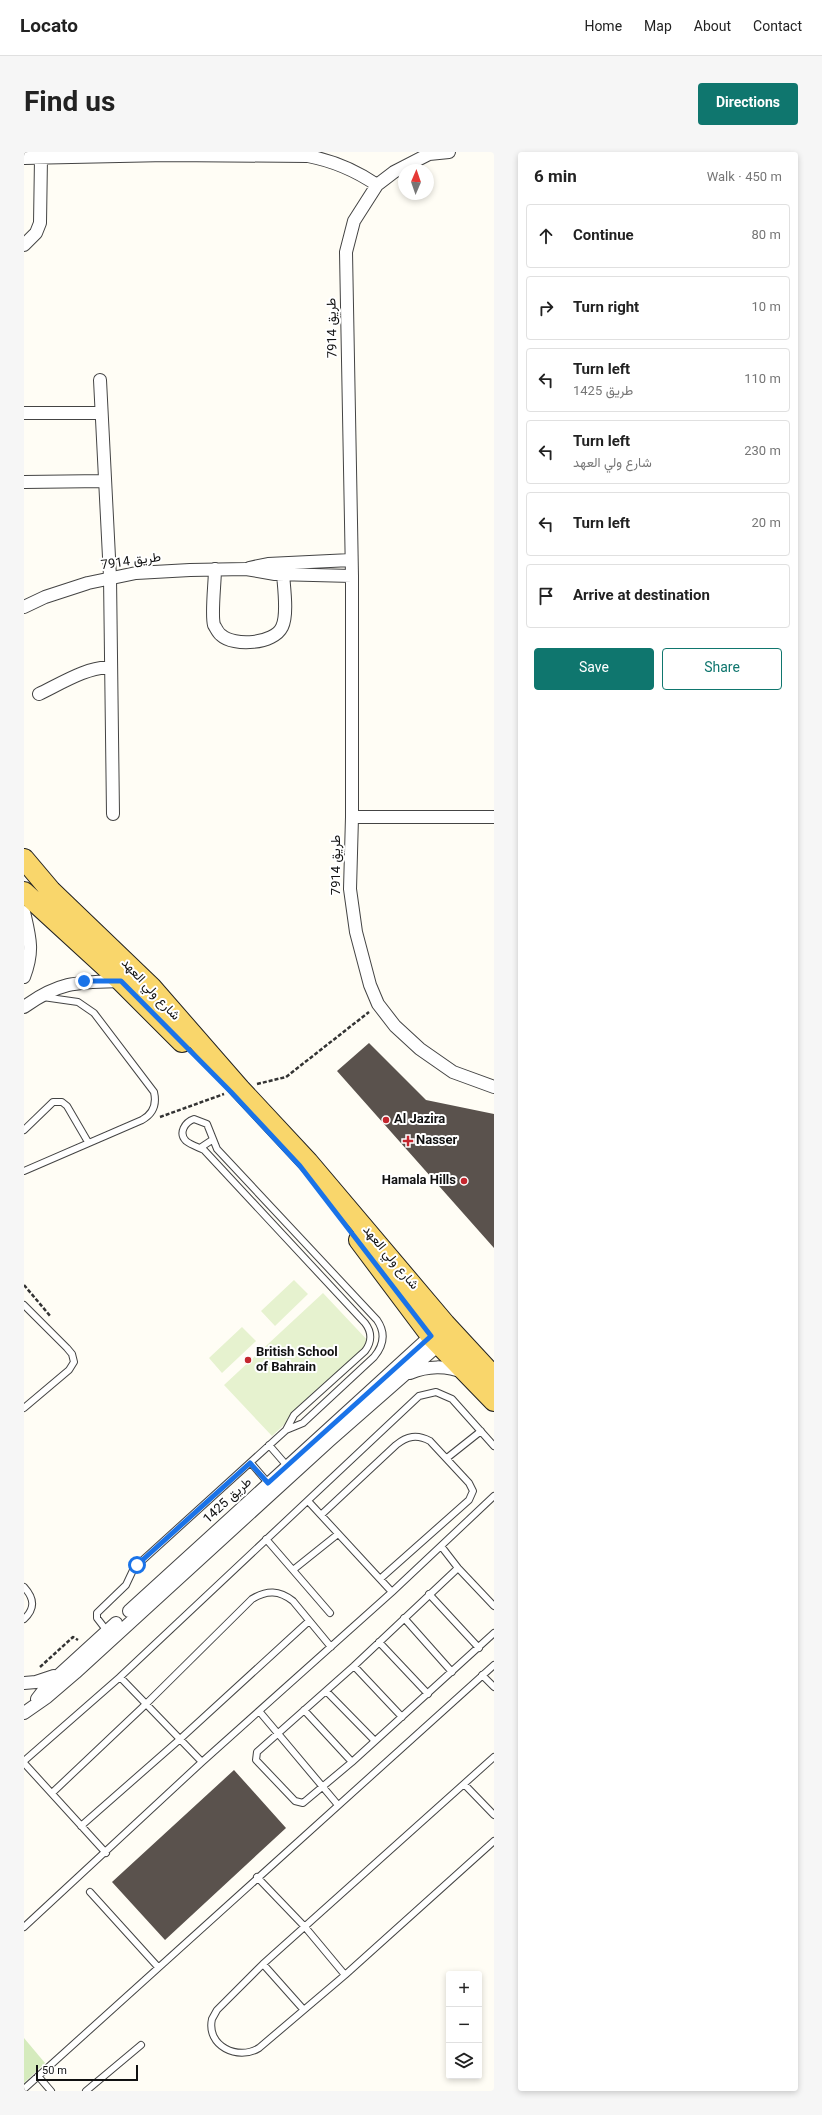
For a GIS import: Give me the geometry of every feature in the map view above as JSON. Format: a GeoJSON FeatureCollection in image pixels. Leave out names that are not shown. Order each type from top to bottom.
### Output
{"type":"FeatureCollection","features":[{"type":"Feature","properties":{"kind":"main road","name":"شارع ولي العهد"},"geometry":{"type":"LineString","coordinates":[[24,859],[51,891],[152,988],[211,1064],[300,1166],[442,1334],[470,1376],[494,1401]]}},
{"type":"Feature","properties":{"kind":"main road","name":"شارع ولي العهد"},"geometry":{"type":"LineString","coordinates":[[24,892],[211,1064]]}},
{"type":"Feature","properties":{"kind":"main road","name":"شارع ولي العهد"},"geometry":{"type":"LineString","coordinates":[[442,1334],[494,1377]]}},
{"type":"Feature","properties":{"kind":"street","name":"طريق 7914"},"geometry":{"type":"LineString","coordinates":[[449,152],[429,154],[394,172],[377,185],[354,221],[346,252],[352,576],[352,817],[350,890],[356,932],[370,985],[378,1004],[395,1026],[420,1049],[453,1072],[494,1087]]}},
{"type":"Feature","properties":{"kind":"street"},"geometry":{"type":"LineString","coordinates":[[24,158],[69,155],[308,154],[351,169],[377,185]]}},
{"type":"Feature","properties":{"kind":"street"},"geometry":{"type":"LineString","coordinates":[[24,245],[36,233],[40,223],[41,158]]}},
{"type":"Feature","properties":{"kind":"street"},"geometry":{"type":"LineString","coordinates":[[100,380],[110,577],[113,814]]}},
{"type":"Feature","properties":{"kind":"street"},"geometry":{"type":"LineString","coordinates":[[24,413],[102,412]]}},
{"type":"Feature","properties":{"kind":"street"},"geometry":{"type":"LineString","coordinates":[[24,482],[105,482]]}},
{"type":"Feature","properties":{"kind":"street","name":"طريق 7914"},"geometry":{"type":"LineString","coordinates":[[246,569],[268,564],[351,560]]}},
{"type":"Feature","properties":{"kind":"street","name":"طريق 7914"},"geometry":{"type":"LineString","coordinates":[[24,607],[66,589],[110,577],[163,571],[246,569],[283,574],[352,576]]}},
{"type":"Feature","properties":{"kind":"street"},"geometry":{"type":"LineString","coordinates":[[215,570],[214,625],[221,635],[234,641],[264,641],[274,636],[282,626],[284,613],[283,574]]}},
{"type":"Feature","properties":{"kind":"street"},"geometry":{"type":"LineString","coordinates":[[39,694],[90,670],[110,668]]}},
{"type":"Feature","properties":{"kind":"street"},"geometry":{"type":"LineString","coordinates":[[352,817],[494,817]]}},
{"type":"Feature","properties":{"kind":"street"},"geometry":{"type":"LineString","coordinates":[[24,912],[32,941],[30,961],[24,977]]}},
{"type":"Feature","properties":{"kind":"street"},"geometry":{"type":"LineString","coordinates":[[24,1007],[39,996],[58,986],[71,983],[121,981]]}},
{"type":"Feature","properties":{"kind":"street","name":"طريق 1425"},"geometry":{"type":"LineString","coordinates":[[27,1709],[60,1673],[271,1486],[406,1376],[442,1334]]}},
{"type":"Feature","properties":{"kind":"street","name":"طريق 1425"},"geometry":{"type":"LineString","coordinates":[[290,1470],[442,1334]]}},
{"type":"Feature","properties":{"kind":"street"},"geometry":{"type":"LineString","coordinates":[[406,1376],[418,1370],[438,1367],[459,1370],[470,1376]]}},
{"type":"Feature","properties":{"kind":"street","name":"طريق 1425"},"geometry":{"type":"LineString","coordinates":[[27,1709],[48,1697],[75,1673],[271,1486]]}},
{"type":"Feature","properties":{"kind":"street"},"geometry":{"type":"LineString","coordinates":[[24,1683],[36,1682],[60,1673]]}},
{"type":"Feature","properties":{"kind":"lane"},"geometry":{"type":"LineString","coordinates":[[24,1171],[148,1117],[155,1106],[154,1092],[94,1013],[86,1007],[71,1000],[39,996]]}},
{"type":"Feature","properties":{"kind":"lane"},"geometry":{"type":"LineString","coordinates":[[24,1130],[53,1102],[62,1102],[67,1106],[88,1142]]}},
{"type":"Feature","properties":{"kind":"lane"},"geometry":{"type":"LineString","coordinates":[[107,1631],[97,1618],[97,1614],[126,1585],[134,1568],[286,1430],[303,1422],[374,1357],[382,1345],[383,1332],[377,1320],[217,1149],[212,1140],[212,1132],[207,1124],[199,1120],[190,1120],[183,1129],[184,1137],[191,1144],[200,1148],[365,1323],[370,1332],[370,1342],[365,1351],[294,1415],[286,1430]]}},
{"type":"Feature","properties":{"kind":"lane"},"geometry":{"type":"LineString","coordinates":[[200,1148],[212,1140]]}},
{"type":"Feature","properties":{"kind":"lane"},"geometry":{"type":"LineString","coordinates":[[24,1305],[67,1348],[72,1354],[74,1362],[69,1370],[24,1408]]}},
{"type":"Feature","properties":{"kind":"lane"},"geometry":{"type":"LineString","coordinates":[[106,1853],[24,1762],[120,1677],[412,1402],[423,1394],[436,1392],[452,1399],[494,1446]]}},
{"type":"Feature","properties":{"kind":"lane"},"geometry":{"type":"LineString","coordinates":[[447,1458],[481,1431]]}},
{"type":"Feature","properties":{"kind":"lane"},"geometry":{"type":"LineString","coordinates":[[321,1515],[403,1439],[412,1436],[422,1436],[430,1440],[447,1458],[469,1482],[473,1491],[472,1496],[380,1579]]}},
{"type":"Feature","properties":{"kind":"lane"},"geometry":{"type":"LineString","coordinates":[[269,1446],[290,1470]]}},
{"type":"Feature","properties":{"kind":"lane"},"geometry":{"type":"LineString","coordinates":[[250,1463],[271,1486]]}},
{"type":"Feature","properties":{"kind":"lane"},"geometry":{"type":"LineString","coordinates":[[24,1927],[106,1853],[259,1710],[392,1592],[494,1496]]}},
{"type":"Feature","properties":{"kind":"lane"},"geometry":{"type":"LineString","coordinates":[[308,1501],[392,1592]]}},
{"type":"Feature","properties":{"kind":"lane"},"geometry":{"type":"LineString","coordinates":[[293,1570],[338,1534]]}},
{"type":"Feature","properties":{"kind":"lane"},"geometry":{"type":"LineString","coordinates":[[266,1539],[330,1613]]}},
{"type":"Feature","properties":{"kind":"lane"},"geometry":{"type":"LineString","coordinates":[[441,1546],[458,1568],[494,1606]]}},
{"type":"Feature","properties":{"kind":"lane"},"geometry":{"type":"LineString","coordinates":[[458,1568],[354,1666],[256,1752],[256,1760],[297,1803],[306,1802],[375,1742],[494,1633]]}},
{"type":"Feature","properties":{"kind":"lane"},"geometry":{"type":"LineString","coordinates":[[24,1587],[30,1594],[33,1603],[31,1612],[24,1619]]}},
{"type":"Feature","properties":{"kind":"lane"},"geometry":{"type":"LineString","coordinates":[[52,1793],[145,1705],[252,1599],[260,1594],[268,1592],[286,1596],[293,1601],[331,1647]]}},
{"type":"Feature","properties":{"kind":"lane"},"geometry":{"type":"LineString","coordinates":[[429,1594],[479,1648]]}},
{"type":"Feature","properties":{"kind":"lane"},"geometry":{"type":"LineString","coordinates":[[404,1618],[452,1672]]}},
{"type":"Feature","properties":{"kind":"lane"},"geometry":{"type":"LineString","coordinates":[[81,1826],[179,1740],[309,1621]]}},
{"type":"Feature","properties":{"kind":"lane"},"geometry":{"type":"LineString","coordinates":[[379,1642],[428,1694]]}},
{"type":"Feature","properties":{"kind":"lane"},"geometry":{"type":"LineString","coordinates":[[24,2089],[494,1665]]}},
{"type":"Feature","properties":{"kind":"lane"},"geometry":{"type":"LineString","coordinates":[[354,1666],[402,1717]]}},
{"type":"Feature","properties":{"kind":"lane"},"geometry":{"type":"LineString","coordinates":[[482,1675],[494,1687]]}},
{"type":"Feature","properties":{"kind":"lane"},"geometry":{"type":"LineString","coordinates":[[120,1677],[145,1705],[202,1762]]}},
{"type":"Feature","properties":{"kind":"lane"},"geometry":{"type":"LineString","coordinates":[[326,1691],[375,1742]]}},
{"type":"Feature","properties":{"kind":"lane"},"geometry":{"type":"LineString","coordinates":[[259,1710],[338,1805]]}},
{"type":"Feature","properties":{"kind":"lane"},"geometry":{"type":"LineString","coordinates":[[304,1710],[352,1762]]}},
{"type":"Feature","properties":{"kind":"lane"},"geometry":{"type":"LineString","coordinates":[[494,1757],[263,1964],[217,2010],[212,2019],[212,2034],[224,2048],[238,2054],[253,2052],[345,1975],[494,1841]]}},
{"type":"Feature","properties":{"kind":"lane"},"geometry":{"type":"LineString","coordinates":[[464,1784],[494,1815]]}},
{"type":"Feature","properties":{"kind":"lane"},"geometry":{"type":"LineString","coordinates":[[257,1878],[305,1927],[345,1975]]}},
{"type":"Feature","properties":{"kind":"lane"},"geometry":{"type":"LineString","coordinates":[[90,1892],[158,1967]]}},
{"type":"Feature","properties":{"kind":"lane"},"geometry":{"type":"LineString","coordinates":[[263,1964],[303,2009]]}},
{"type":"Feature","properties":{"kind":"lane"},"geometry":{"type":"LineString","coordinates":[[86,2091],[141,2045]]}},
{"type":"Feature","properties":{"kind":"lane"},"geometry":{"type":"LineString","coordinates":[[38,2076],[51,2091]]}},
{"type":"Feature","properties":{"kind":"path"},"geometry":{"type":"LineString","coordinates":[[286,1077],[378,1004]]}},
{"type":"Feature","properties":{"kind":"path"},"geometry":{"type":"LineString","coordinates":[[24,1285],[54,1320]]}},
{"type":"Feature","properties":{"kind":"green space"},"geometry":{"type":"Polygon","coordinates":[[[294,1280],[308,1294],[275,1326],[261,1311],[294,1280]]]}},
{"type":"Feature","properties":{"kind":"green space"},"geometry":{"type":"Polygon","coordinates":[[[323,1293],[371,1344],[272,1436],[224,1385],[323,1293]]]}},
{"type":"Feature","properties":{"kind":"green space"},"geometry":{"type":"Polygon","coordinates":[[[242,1327],[256,1341],[222,1373],[209,1358],[242,1327]]]}},
{"type":"Feature","properties":{"kind":"green space"},"geometry":{"type":"Polygon","coordinates":[[[24,2038],[45,2063],[24,2083],[24,2038]]]}},
{"type":"Feature","properties":{"kind":"building","name":"Hamala Hills"},"geometry":{"type":"Polygon","coordinates":[[[369,1043],[426,1100],[494,1114],[494,1248],[337,1071],[369,1043]]]}},
{"type":"Feature","properties":{"kind":"building"},"geometry":{"type":"Polygon","coordinates":[[[234,1770],[286,1828],[165,1940],[112,1882],[234,1770]]]}},
{"type":"Feature","properties":{"kind":"place","name":"Al Jazira"},"geometry":{"type":"Point","coordinates":[386,1120]}},
{"type":"Feature","properties":{"kind":"place","name":"Nasser"},"geometry":{"type":"Point","coordinates":[408,1141]}},
{"type":"Feature","properties":{"kind":"place","name":"Hamala Hills"},"geometry":{"type":"Point","coordinates":[464,1181]}},
{"type":"Feature","properties":{"kind":"place","name":"British School of Bahrain"},"geometry":{"type":"Point","coordinates":[248,1360]}},
{"type":"Feature","properties":{"kind":"route"},"geometry":{"type":"LineString","coordinates":[[84,981],[121,981],[208,1068],[300,1166],[431,1336],[268,1483],[250,1463],[137,1565]]}}]}
